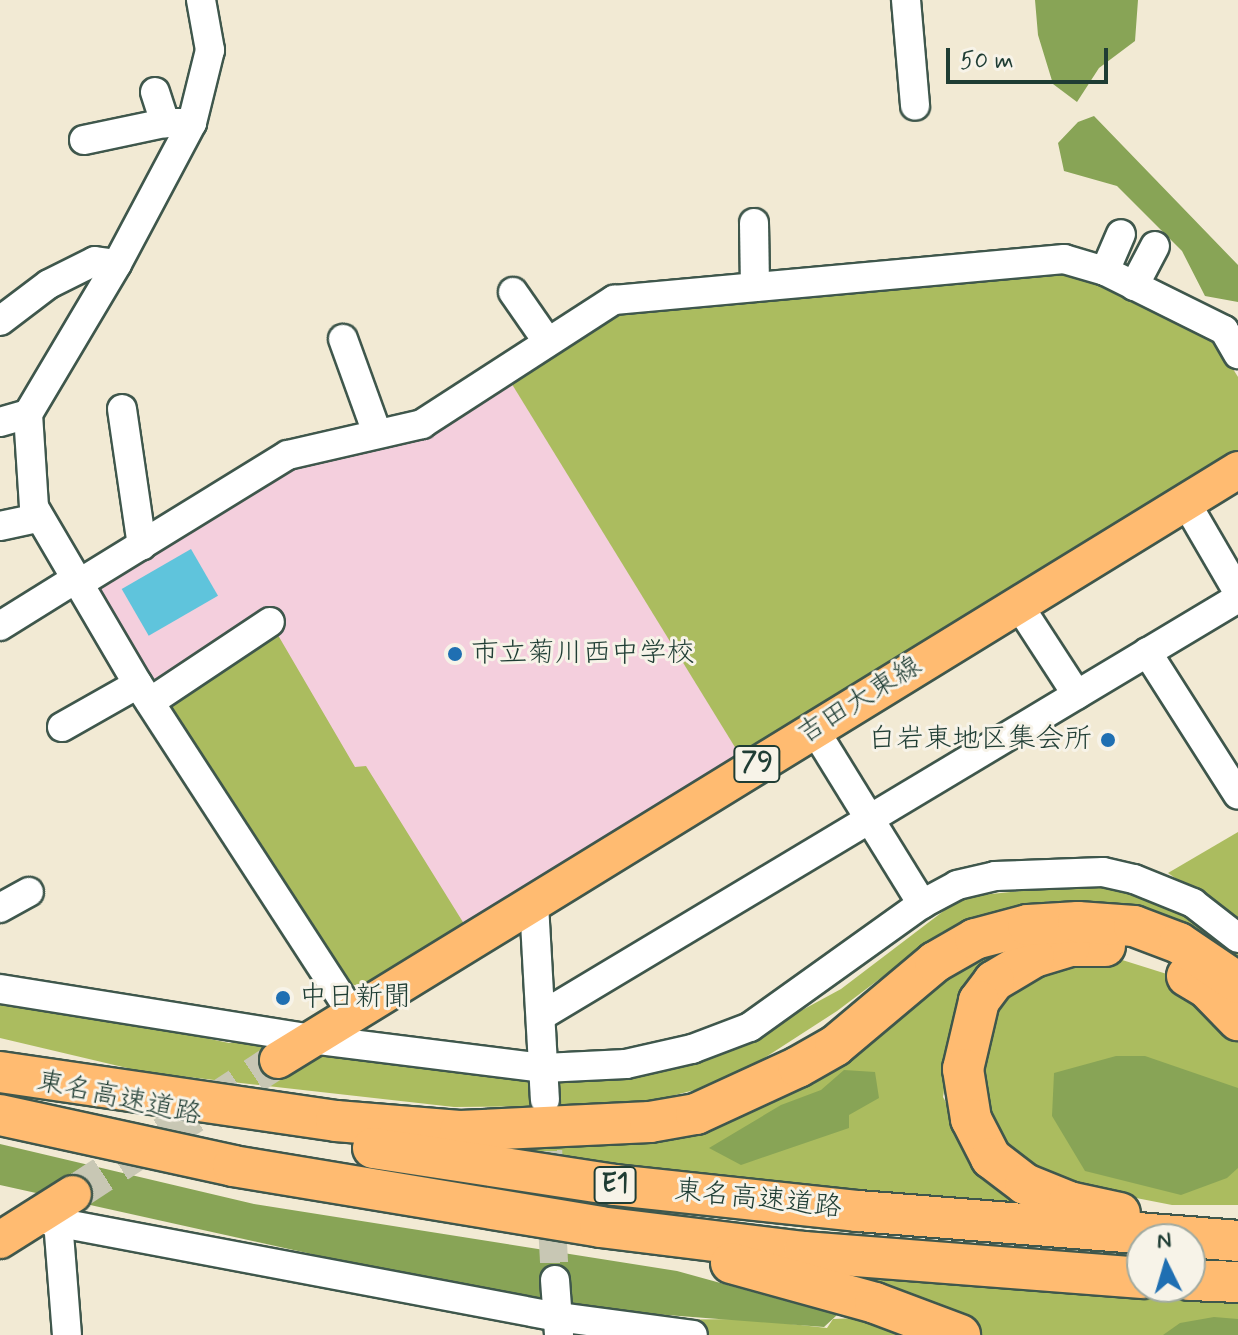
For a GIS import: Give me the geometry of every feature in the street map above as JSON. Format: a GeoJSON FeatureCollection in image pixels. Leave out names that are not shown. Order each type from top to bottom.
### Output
{"type":"FeatureCollection","features":[{"type":"Feature","properties":{"kind":"highway"},"geometry":{"type":"LineString","coordinates":[[0,1074],[336,1121],[460,1131],[650,1122],[696,1114],[798,1067],[835,1046],[935,962],[975,939],[1028,925],[1078,922],[1134,926],[1179,943],[1238,983]]}},
{"type":"Feature","properties":{"kind":"highway"},"geometry":{"type":"LineString","coordinates":[[1238,1020],[1207,988],[1156,959],[1117,946],[1070,946],[1034,957],[994,981],[979,1001],[963,1069],[971,1119],[991,1158],[1025,1184],[1069,1202],[1238,1240]]}},
{"type":"Feature","properties":{"kind":"highway","name":"東名高速道路"},"geometry":{"type":"LineString","coordinates":[[0,1074],[305,1138],[615,1185],[1048,1229],[1238,1240]]}},
{"type":"Feature","properties":{"kind":"highway","name":"東名高速道路"},"geometry":{"type":"LineString","coordinates":[[0,1115],[263,1171],[600,1227],[804,1252],[1126,1277]]}},
{"type":"Feature","properties":{"kind":"highway"},"geometry":{"type":"LineString","coordinates":[[600,1227],[875,1303],[960,1335]]}},
{"type":"Feature","properties":{"kind":"highway"},"geometry":{"type":"LineString","coordinates":[[1206,1281],[1238,1282]]}},
{"type":"Feature","properties":{"kind":"main road","name":"吉田大東線"},"geometry":{"type":"LineString","coordinates":[[278,1060],[1238,470]]}},
{"type":"Feature","properties":{"kind":"main road"},"geometry":{"type":"LineString","coordinates":[[0,1240],[55,1211]]}},
{"type":"Feature","properties":{"kind":"street"},"geometry":{"type":"LineString","coordinates":[[201,0],[210,50],[117,264],[28,414],[38,518],[144,693],[352,1013]]}},
{"type":"Feature","properties":{"kind":"street"},"geometry":{"type":"LineString","coordinates":[[906,0],[915,106]]}},
{"type":"Feature","properties":{"kind":"street"},"geometry":{"type":"LineString","coordinates":[[155,92],[179,123]]}},
{"type":"Feature","properties":{"kind":"street"},"geometry":{"type":"LineString","coordinates":[[84,140],[179,123]]}},
{"type":"Feature","properties":{"kind":"street"},"geometry":{"type":"LineString","coordinates":[[754,223],[755,287]]}},
{"type":"Feature","properties":{"kind":"street"},"geometry":{"type":"LineString","coordinates":[[1105,271],[1121,234]]}},
{"type":"Feature","properties":{"kind":"street"},"geometry":{"type":"LineString","coordinates":[[1134,286],[1155,246]]}},
{"type":"Feature","properties":{"kind":"street"},"geometry":{"type":"LineString","coordinates":[[0,626],[142,546],[288,455],[422,424],[614,300],[1064,259],[1105,271],[1224,330],[1238,354]]}},
{"type":"Feature","properties":{"kind":"street"},"geometry":{"type":"LineString","coordinates":[[0,321],[49,284],[95,261],[117,264]]}},
{"type":"Feature","properties":{"kind":"street"},"geometry":{"type":"LineString","coordinates":[[513,292],[547,341]]}},
{"type":"Feature","properties":{"kind":"street"},"geometry":{"type":"LineString","coordinates":[[343,339],[377,433]]}},
{"type":"Feature","properties":{"kind":"street"},"geometry":{"type":"LineString","coordinates":[[122,409],[142,546]]}},
{"type":"Feature","properties":{"kind":"street"},"geometry":{"type":"LineString","coordinates":[[0,422],[28,414]]}},
{"type":"Feature","properties":{"kind":"street"},"geometry":{"type":"LineString","coordinates":[[1185,501],[1238,592]]}},
{"type":"Feature","properties":{"kind":"street"},"geometry":{"type":"LineString","coordinates":[[0,526],[38,518]]}},
{"type":"Feature","properties":{"kind":"street"},"geometry":{"type":"LineString","coordinates":[[541,1016],[1238,598]]}},
{"type":"Feature","properties":{"kind":"street"},"geometry":{"type":"LineString","coordinates":[[1018,604],[1077,695]]}},
{"type":"Feature","properties":{"kind":"street"},"geometry":{"type":"LineString","coordinates":[[62,727],[144,693],[270,622]]}},
{"type":"Feature","properties":{"kind":"street"},"geometry":{"type":"LineString","coordinates":[[1147,652],[1238,795]]}},
{"type":"Feature","properties":{"kind":"street"},"geometry":{"type":"LineString","coordinates":[[814,729],[922,904]]}},
{"type":"Feature","properties":{"kind":"street"},"geometry":{"type":"LineString","coordinates":[[0,989],[311,1039],[544,1068],[626,1064],[692,1049],[750,1027],[922,904],[957,885],[995,876],[1103,872],[1193,903],[1238,938]]}},
{"type":"Feature","properties":{"kind":"street"},"geometry":{"type":"LineString","coordinates":[[0,908],[29,892]]}},
{"type":"Feature","properties":{"kind":"street"},"geometry":{"type":"LineString","coordinates":[[534,904],[545,1100]]}},
{"type":"Feature","properties":{"kind":"street"},"geometry":{"type":"LineString","coordinates":[[67,1335],[55,1211],[559,1326],[693,1335]]}},
{"type":"Feature","properties":{"kind":"street"},"geometry":{"type":"LineString","coordinates":[[555,1280],[559,1326]]}},
{"type":"Feature","properties":{"kind":"shaded area"},"geometry":{"type":"Polygon","coordinates":[[[1219,346],[1238,377],[1238,451],[466,927],[164,700],[97,592],[283,469],[510,381],[1219,346]]]}},
{"type":"Feature","properties":{"kind":"green space"},"geometry":{"type":"Polygon","coordinates":[[[1035,0],[1138,0],[1135,41],[1099,68],[1077,102],[1053,84],[1038,35],[1035,0]]]}},
{"type":"Feature","properties":{"kind":"green space"},"geometry":{"type":"Polygon","coordinates":[[[1094,116],[1238,265],[1238,302],[1205,296],[1182,251],[1117,186],[1064,171],[1058,143],[1078,122],[1094,116]]]}},
{"type":"Feature","properties":{"kind":"green space"},"geometry":{"type":"Polygon","coordinates":[[[1049,272],[1088,279],[1216,342],[1238,377],[1238,451],[741,757],[510,381],[614,314],[1049,272]]]}},
{"type":"Feature","properties":{"kind":"green space"},"geometry":{"type":"Polygon","coordinates":[[[275,630],[355,767],[366,766],[466,927],[367,988],[346,983],[164,700],[275,630]]]}},
{"type":"Feature","properties":{"kind":"green space"},"geometry":{"type":"Polygon","coordinates":[[[1238,832],[1238,922],[1168,873],[1238,832]]]}},
{"type":"Feature","properties":{"kind":"green space"},"geometry":{"type":"Polygon","coordinates":[[[1099,883],[1192,913],[1238,946],[1238,965],[1158,916],[1049,901],[942,932],[837,1011],[729,1081],[637,1105],[454,1107],[144,1072],[0,1038],[0,994],[229,1043],[311,1039],[532,1083],[625,1080],[725,1052],[841,989],[962,897],[1099,883]]]}},
{"type":"Feature","properties":{"kind":"green space"},"geometry":{"type":"Polygon","coordinates":[[[1061,934],[954,1029],[943,1097],[978,1161],[1040,1209],[808,1190],[448,1142],[741,1114],[892,1027],[955,962],[1061,934]]]}},
{"type":"Feature","properties":{"kind":"green space"},"geometry":{"type":"Polygon","coordinates":[[[1100,953],[1170,975],[1238,1034],[1238,1205],[1172,1205],[1054,1182],[1004,1145],[974,1093],[994,1007],[1032,972],[1100,953]]]}},
{"type":"Feature","properties":{"kind":"green space"},"geometry":{"type":"Polygon","coordinates":[[[1116,1056],[1145,1056],[1238,1088],[1238,1168],[1227,1178],[1181,1195],[1085,1171],[1052,1116],[1054,1073],[1116,1056]]]}},
{"type":"Feature","properties":{"kind":"green space"},"geometry":{"type":"Polygon","coordinates":[[[844,1070],[875,1072],[879,1098],[849,1115],[849,1128],[741,1165],[709,1148],[781,1105],[821,1090],[844,1070]]]}},
{"type":"Feature","properties":{"kind":"green space"},"geometry":{"type":"Polygon","coordinates":[[[0,1144],[254,1204],[677,1271],[837,1315],[824,1327],[628,1312],[420,1278],[0,1185],[0,1144]]]}},
{"type":"Feature","properties":{"kind":"green space"},"geometry":{"type":"Polygon","coordinates":[[[801,1264],[1126,1292],[1126,1303],[1206,1303],[1206,1299],[1238,1302],[1238,1335],[961,1335],[801,1264]]]}},
{"type":"Feature","properties":{"kind":"green space"},"geometry":{"type":"Polygon","coordinates":[[[1214,1317],[1238,1319],[1238,1335],[1163,1335],[1180,1323],[1214,1317]]]}},
{"type":"Feature","properties":{"kind":"green space"},"geometry":{"type":"Polygon","coordinates":[[[857,1318],[909,1335],[701,1335],[632,1320],[747,1319],[827,1328],[833,1319],[857,1318]]]}},
{"type":"Feature","properties":{"kind":"water"},"geometry":{"type":"Polygon","coordinates":[[[191,549],[218,596],[149,636],[122,589],[191,549]]]}},
{"type":"Feature","properties":{"kind":"tunnel"},"geometry":{"type":"LineString","coordinates":[[73,1194],[278,1060]]}},
{"type":"Feature","properties":{"kind":"tunnel"},"geometry":{"type":"LineString","coordinates":[[546,1109],[555,1280]]}},
{"type":"Feature","properties":{"kind":"place","name":"市立菊川西中学校"},"geometry":{"type":"Point","coordinates":[455,654]}},
{"type":"Feature","properties":{"kind":"place","name":"白岩東地区集会所"},"geometry":{"type":"Point","coordinates":[1108,740]}},
{"type":"Feature","properties":{"kind":"place","name":"中日新聞"},"geometry":{"type":"Point","coordinates":[283,998]}}]}
